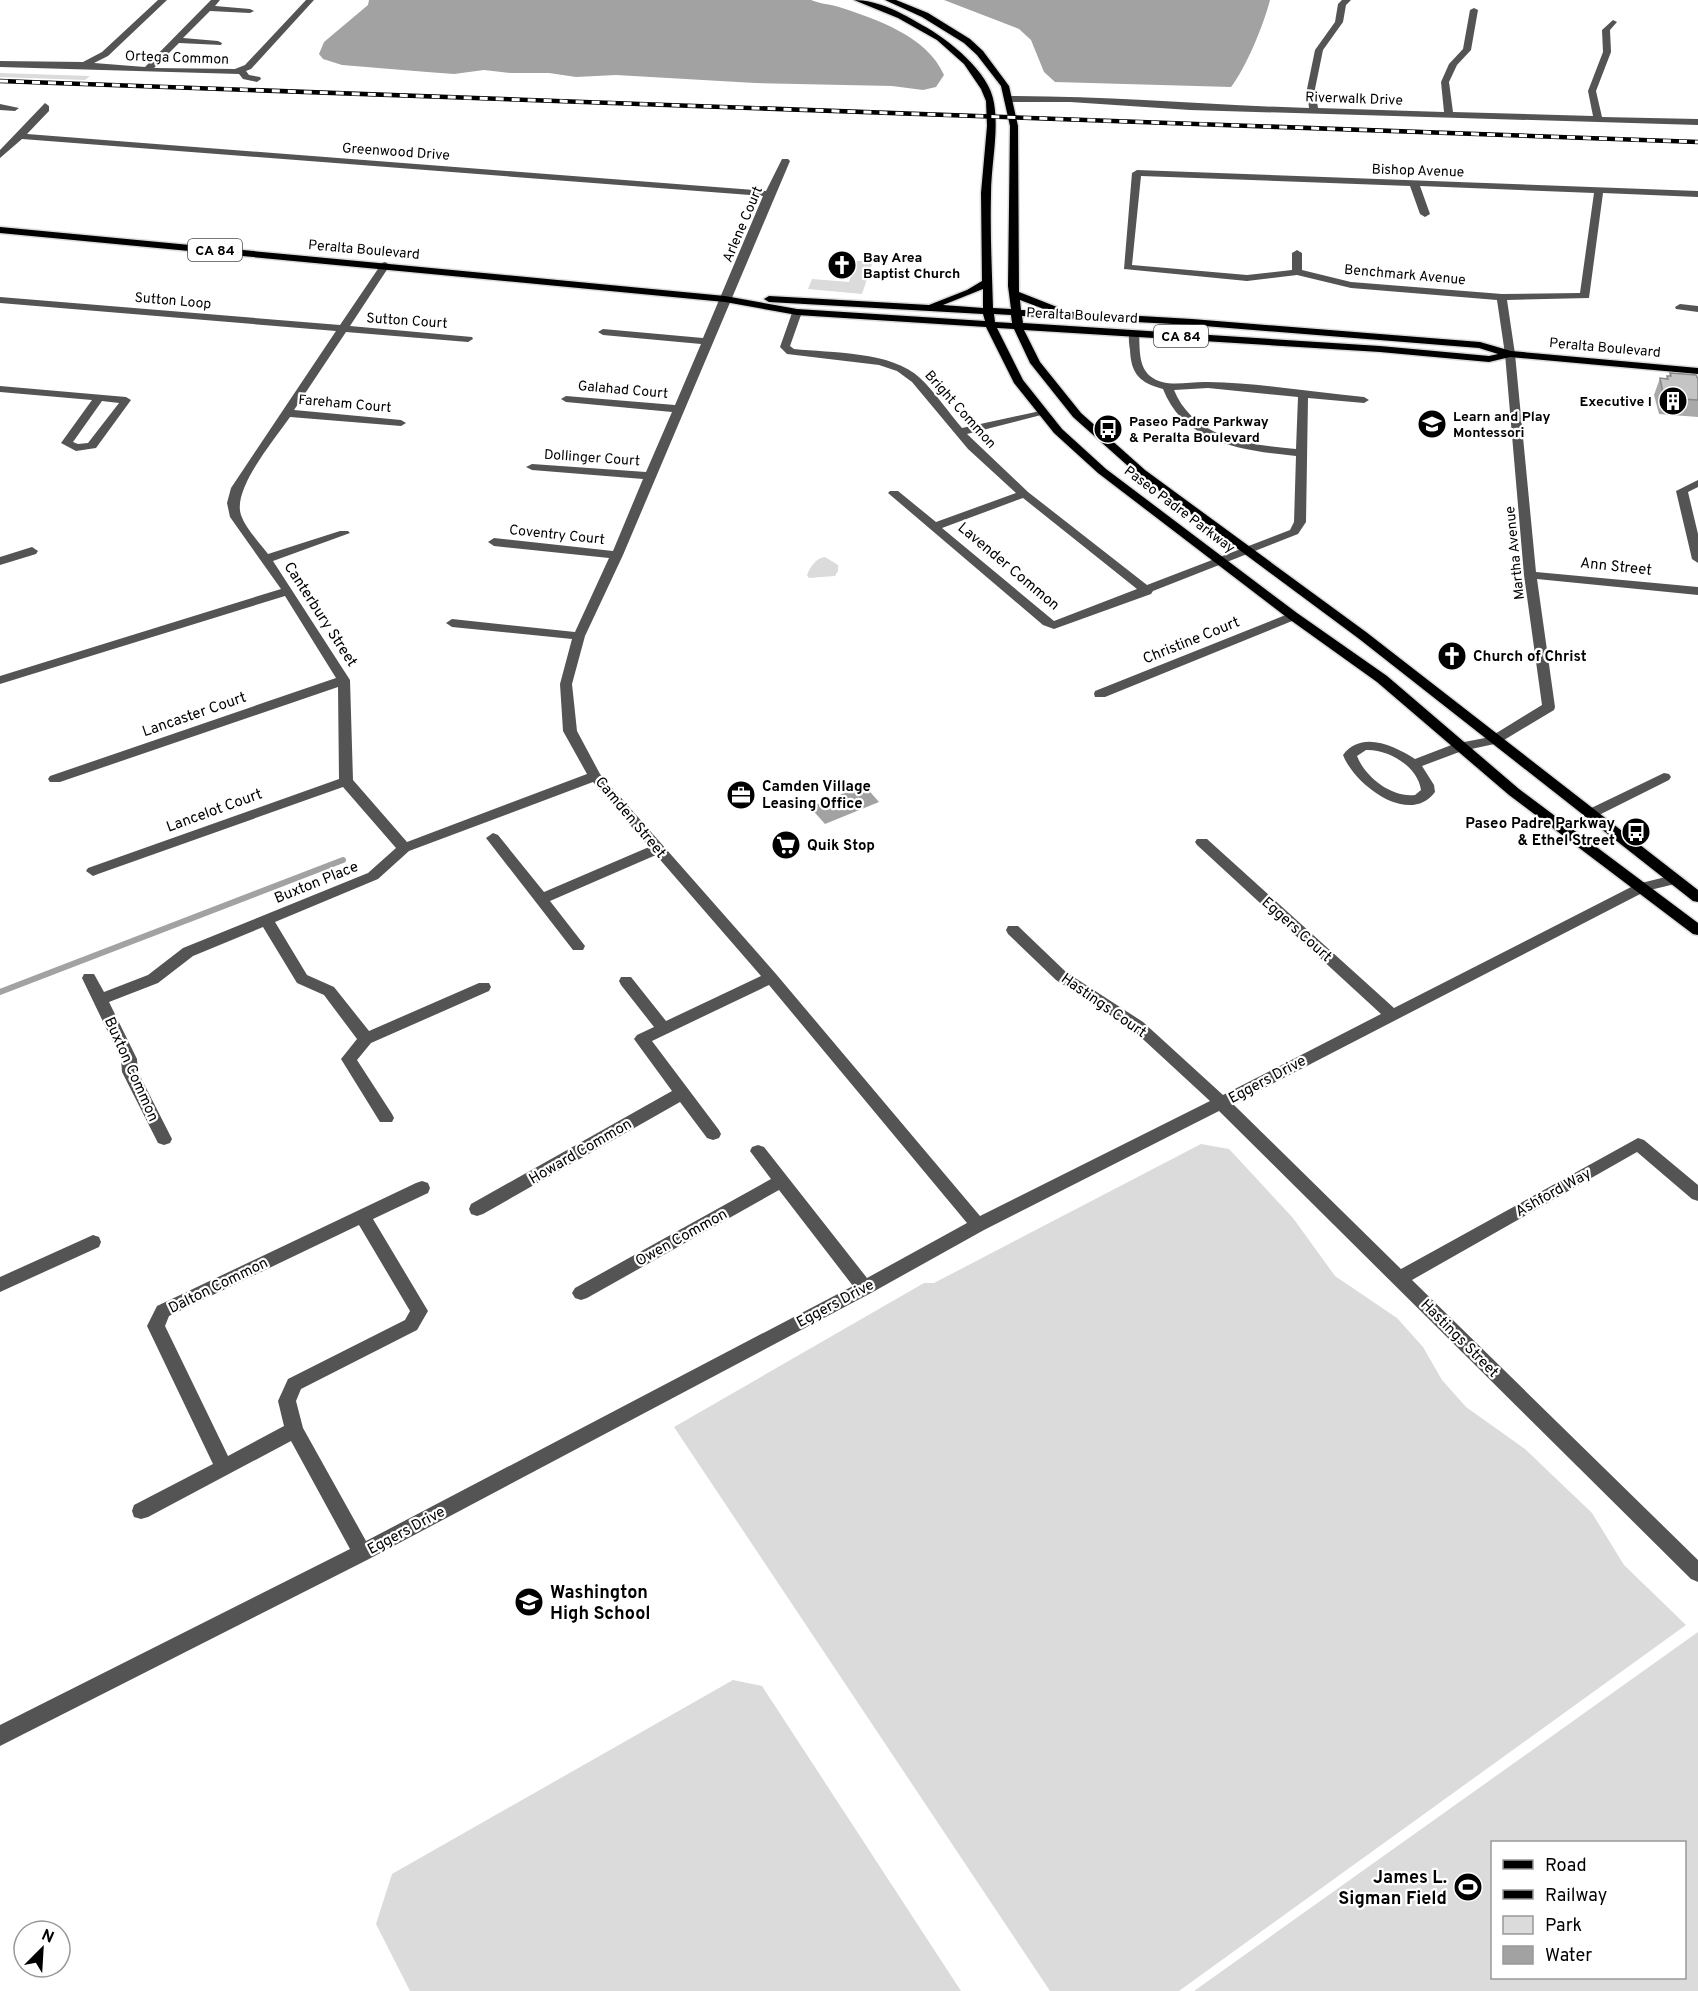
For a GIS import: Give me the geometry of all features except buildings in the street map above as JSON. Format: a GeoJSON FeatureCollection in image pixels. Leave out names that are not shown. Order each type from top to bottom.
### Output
{"type":"FeatureCollection","features":[{"type":"Feature","properties":{"kind":"main road","name":"Paseo Padre Parkway"},"geometry":{"type":"LineString","coordinates":[[858,0],[901,16],[940,38],[967,62],[985,89],[990,101],[991,126],[986,193],[988,311],[991,325],[1005,358],[1018,381],[1058,431],[1102,471],[1293,616],[1382,679],[1514,792],[1698,930]]}},
{"type":"Feature","properties":{"kind":"main road","name":"Paseo Padre Parkway"},"geometry":{"type":"LineString","coordinates":[[889,0],[925,15],[967,41],[997,73],[1005,86],[1014,126],[1014,294],[1018,327],[1035,363],[1095,433],[1141,472],[1427,685],[1494,740],[1698,897]]}},
{"type":"Feature","properties":{"kind":"main road","name":"Peralta Boulevard"},"geometry":{"type":"LineString","coordinates":[[0,230],[726,299],[810,300],[1145,320],[1480,345],[1510,354],[1698,370]]}},
{"type":"Feature","properties":{"kind":"main road"},"geometry":{"type":"LineString","coordinates":[[928,307],[971,292],[989,281]]}},
{"type":"Feature","properties":{"kind":"main road"},"geometry":{"type":"LineString","coordinates":[[1014,294],[1033,303],[1055,309],[1126,313],[1145,320]]}},
{"type":"Feature","properties":{"kind":"main road","name":"Peralta Boulevard"},"geometry":{"type":"LineString","coordinates":[[726,299],[797,312],[1134,333],[1489,359],[1510,354]]}},
{"type":"Feature","properties":{"kind":"street"},"geometry":{"type":"LineString","coordinates":[[85,65],[105,54],[163,0]]}},
{"type":"Feature","properties":{"kind":"street"},"geometry":{"type":"LineString","coordinates":[[147,70],[216,0]]}},
{"type":"Feature","properties":{"kind":"street","name":"Ortega Common"},"geometry":{"type":"LineString","coordinates":[[0,64],[241,71],[248,67],[309,0]]}},
{"type":"Feature","properties":{"kind":"street"},"geometry":{"type":"LineString","coordinates":[[1314,111],[1311,89],[1319,50],[1339,22],[1342,4],[1347,0]]}},
{"type":"Feature","properties":{"kind":"street"},"geometry":{"type":"LineString","coordinates":[[208,8],[250,11]]}},
{"type":"Feature","properties":{"kind":"street"},"geometry":{"type":"LineString","coordinates":[[1449,114],[1445,82],[1453,64],[1467,50],[1474,10]]}},
{"type":"Feature","properties":{"kind":"street"},"geometry":{"type":"LineString","coordinates":[[1598,119],[1592,91],[1607,52],[1606,30],[1613,22]]}},
{"type":"Feature","properties":{"kind":"street"},"geometry":{"type":"LineString","coordinates":[[175,40],[218,44]]}},
{"type":"Feature","properties":{"kind":"street"},"geometry":{"type":"LineString","coordinates":[[241,71],[246,77],[257,79]]}},
{"type":"Feature","properties":{"kind":"street","name":"Riverwalk Drive"},"geometry":{"type":"LineString","coordinates":[[1009,99],[1070,99],[1314,111],[1698,122]]}},
{"type":"Feature","properties":{"kind":"street"},"geometry":{"type":"LineString","coordinates":[[0,155],[45,111],[45,106]]}},
{"type":"Feature","properties":{"kind":"street"},"geometry":{"type":"LineString","coordinates":[[0,107],[15,108]]}},
{"type":"Feature","properties":{"kind":"street","name":"Greenwood Drive"},"geometry":{"type":"LineString","coordinates":[[21,136],[769,194]]}},
{"type":"Feature","properties":{"kind":"street","name":"Arlene Court"},"geometry":{"type":"LineString","coordinates":[[726,299],[785,161]]}},
{"type":"Feature","properties":{"kind":"street","name":"Bishop Avenue"},"geometry":{"type":"LineString","coordinates":[[1127,267],[1137,173],[1698,194]]}},
{"type":"Feature","properties":{"kind":"street"},"geometry":{"type":"LineString","coordinates":[[1414,183],[1425,214]]}},
{"type":"Feature","properties":{"kind":"street","name":"Benchmark Avenue"},"geometry":{"type":"LineString","coordinates":[[1127,267],[1247,278],[1297,272],[1351,285],[1502,297],[1585,296],[1599,191]]}},
{"type":"Feature","properties":{"kind":"street"},"geometry":{"type":"LineString","coordinates":[[1297,253],[1297,272]]}},
{"type":"Feature","properties":{"kind":"street","name":"Canterbury Street"},"geometry":{"type":"LineString","coordinates":[[346,781],[344,680],[288,591],[236,517],[233,503],[237,488],[385,266]]}},
{"type":"Feature","properties":{"kind":"street","name":"Martha Avenue"},"geometry":{"type":"LineString","coordinates":[[1414,764],[1459,747],[1494,740],[1549,707],[1530,575],[1510,354],[1502,297]]}},
{"type":"Feature","properties":{"kind":"street","name":"Camden Street"},"geometry":{"type":"LineString","coordinates":[[726,299],[617,555],[579,636],[566,684],[570,731],[595,776],[771,978],[978,1225]]}},
{"type":"Feature","properties":{"kind":"street","name":"Sutton Loop"},"geometry":{"type":"LineString","coordinates":[[0,300],[344,330]]}},
{"type":"Feature","properties":{"kind":"street"},"geometry":{"type":"LineString","coordinates":[[1680,308],[1698,309]]}},
{"type":"Feature","properties":{"kind":"street","name":"Bright Common"},"geometry":{"type":"LineString","coordinates":[[797,312],[784,344],[791,352],[881,362],[901,369],[916,380],[972,447],[1024,494],[1148,591]]}},
{"type":"Feature","properties":{"kind":"street","name":"Sutton Court"},"geometry":{"type":"LineString","coordinates":[[344,330],[468,339]]}},
{"type":"Feature","properties":{"kind":"street"},"geometry":{"type":"LineString","coordinates":[[603,332],[707,341]]}},
{"type":"Feature","properties":{"kind":"street"},"geometry":{"type":"LineString","coordinates":[[1134,333],[1136,365],[1144,377],[1153,383],[1168,387],[1208,385],[1303,396],[1364,400]]}},
{"type":"Feature","properties":{"kind":"street"},"geometry":{"type":"LineString","coordinates":[[1168,387],[1173,402],[1210,436],[1244,447],[1301,453]]}},
{"type":"Feature","properties":{"kind":"street"},"geometry":{"type":"LineString","coordinates":[[0,389],[126,400],[92,446],[76,448],[67,443],[99,398]]}},
{"type":"Feature","properties":{"kind":"street"},"geometry":{"type":"LineString","coordinates":[[1148,591],[1294,532],[1300,522],[1303,396]]}},
{"type":"Feature","properties":{"kind":"street","name":"Galahad Court"},"geometry":{"type":"LineString","coordinates":[[566,399],[679,409]]}},
{"type":"Feature","properties":{"kind":"street"},"geometry":{"type":"LineString","coordinates":[[961,432],[1041,412]]}},
{"type":"Feature","properties":{"kind":"street","name":"Fareham Court"},"geometry":{"type":"LineString","coordinates":[[288,413],[401,423]]}},
{"type":"Feature","properties":{"kind":"street","name":"Dollinger Court"},"geometry":{"type":"LineString","coordinates":[[532,467],[649,476]]}},
{"type":"Feature","properties":{"kind":"street"},"geometry":{"type":"LineString","coordinates":[[1698,483],[1682,490],[1698,559]]}},
{"type":"Feature","properties":{"kind":"street","name":"Lavender Common"},"geometry":{"type":"LineString","coordinates":[[894,493],[936,526],[1047,622],[1054,625],[1148,591]]}},
{"type":"Feature","properties":{"kind":"street"},"geometry":{"type":"LineString","coordinates":[[936,526],[1024,494]]}},
{"type":"Feature","properties":{"kind":"street"},"geometry":{"type":"LineString","coordinates":[[266,559],[344,533]]}},
{"type":"Feature","properties":{"kind":"street","name":"Coventry Court"},"geometry":{"type":"LineString","coordinates":[[494,542],[617,555]]}},
{"type":"Feature","properties":{"kind":"street"},"geometry":{"type":"LineString","coordinates":[[0,561],[32,551]]}},
{"type":"Feature","properties":{"kind":"street","name":"Ann Street"},"geometry":{"type":"LineString","coordinates":[[1530,575],[1698,591]]}},
{"type":"Feature","properties":{"kind":"street"},"geometry":{"type":"LineString","coordinates":[[0,680],[288,591]]}},
{"type":"Feature","properties":{"kind":"street","name":"Christine Court"},"geometry":{"type":"LineString","coordinates":[[1100,694],[1293,616]]}},
{"type":"Feature","properties":{"kind":"street"},"geometry":{"type":"LineString","coordinates":[[452,623],[579,636]]}},
{"type":"Feature","properties":{"kind":"street","name":"Lancaster Court"},"geometry":{"type":"LineString","coordinates":[[55,778],[344,680]]}},
{"type":"Feature","properties":{"kind":"street"},"geometry":{"type":"LineString","coordinates":[[1369,745],[1398,753],[1414,764],[1427,785],[1428,792],[1424,798],[1404,801],[1381,790],[1351,763],[1350,755],[1354,749],[1369,745]]}},
{"type":"Feature","properties":{"kind":"street"},"geometry":{"type":"LineString","coordinates":[[346,781],[404,848],[595,776]]}},
{"type":"Feature","properties":{"kind":"street"},"geometry":{"type":"LineString","coordinates":[[1590,814],[1664,777]]}},
{"type":"Feature","properties":{"kind":"street","name":"Lancelot Court"},"geometry":{"type":"LineString","coordinates":[[93,871],[346,781]]}},
{"type":"Feature","properties":{"kind":"street"},"geometry":{"type":"LineString","coordinates":[[493,838],[578,946]]}},
{"type":"Feature","properties":{"kind":"street","name":"Eggers Court"},"geometry":{"type":"LineString","coordinates":[[1202,842],[1392,1015]]}},
{"type":"Feature","properties":{"kind":"street","name":"Buxton Place"},"geometry":{"type":"LineString","coordinates":[[266,920],[373,876],[404,848]]}},
{"type":"Feature","properties":{"kind":"street"},"geometry":{"type":"LineString","coordinates":[[541,899],[658,849]]}},
{"type":"Feature","properties":{"kind":"street","name":"Eggers Drive"},"geometry":{"type":"LineString","coordinates":[[0,1736],[362,1553],[865,1288],[978,1225],[1642,887],[1674,880]]}},
{"type":"Feature","properties":{"kind":"street"},"geometry":{"type":"LineString","coordinates":[[266,920],[302,980],[329,991],[366,1039]]}},
{"type":"Feature","properties":{"kind":"street","name":"Buxton Common"},"geometry":{"type":"LineString","coordinates":[[100,999],[153,979],[188,952],[266,920]]}},
{"type":"Feature","properties":{"kind":"street","name":"Hastings Court"},"geometry":{"type":"LineString","coordinates":[[1013,930],[1061,976],[1138,1026],[1221,1103]]}},
{"type":"Feature","properties":{"kind":"street","name":"Buxton Common"},"geometry":{"type":"LineString","coordinates":[[89,978],[129,1059],[130,1072],[164,1139]]}},
{"type":"Feature","properties":{"kind":"street"},"geometry":{"type":"LineString","coordinates":[[713,1134],[642,1039],[771,978]]}},
{"type":"Feature","properties":{"kind":"street"},"geometry":{"type":"LineString","coordinates":[[626,981],[664,1029]]}},
{"type":"Feature","properties":{"kind":"street"},"geometry":{"type":"LineString","coordinates":[[386,1118],[349,1059],[366,1039],[484,987]]}},
{"type":"Feature","properties":{"kind":"street","name":"Howard Common"},"geometry":{"type":"LineString","coordinates":[[477,1209],[682,1093]]}},
{"type":"Feature","properties":{"kind":"street","name":"Hastings Street"},"geometry":{"type":"LineString","coordinates":[[1221,1103],[1698,1573]]}},
{"type":"Feature","properties":{"kind":"street","name":"Ashford Way"},"geometry":{"type":"LineString","coordinates":[[1399,1279],[1638,1144],[1698,1194]]}},
{"type":"Feature","properties":{"kind":"street"},"geometry":{"type":"LineString","coordinates":[[758,1151],[865,1288]]}},
{"type":"Feature","properties":{"kind":"street","name":"Owen Common"},"geometry":{"type":"LineString","coordinates":[[581,1293],[780,1182]]}},
{"type":"Feature","properties":{"kind":"street","name":"Dalton Common"},"geometry":{"type":"LineString","coordinates":[[224,1467],[156,1326],[163,1311],[422,1188]]}},
{"type":"Feature","properties":{"kind":"street"},"geometry":{"type":"LineString","coordinates":[[362,1215],[419,1311],[411,1325],[294,1384],[287,1401],[294,1430],[362,1553]]}},
{"type":"Feature","properties":{"kind":"street"},"geometry":{"type":"LineString","coordinates":[[0,1285],[93,1242]]}},
{"type":"Feature","properties":{"kind":"street"},"geometry":{"type":"LineString","coordinates":[[141,1511],[294,1430]]}},
{"type":"Feature","properties":{"kind":"green space"},"geometry":{"type":"Polygon","coordinates":[[[0,73],[90,76],[85,80],[0,77],[0,73]]]}},
{"type":"Feature","properties":{"kind":"green space"},"geometry":{"type":"Polygon","coordinates":[[[856,261],[873,261],[862,294],[808,289],[812,279],[849,282],[856,261]]]}},
{"type":"Feature","properties":{"kind":"green space"},"geometry":{"type":"Polygon","coordinates":[[[825,557],[838,565],[835,576],[809,578],[807,575],[812,566],[816,561],[825,557]]]}},
{"type":"Feature","properties":{"kind":"green space"},"geometry":{"type":"Polygon","coordinates":[[[1201,1144],[1229,1149],[1293,1218],[1335,1276],[1397,1318],[1423,1347],[1442,1380],[1466,1407],[1525,1449],[1592,1513],[1624,1565],[1686,1625],[1179,1991],[1050,1991],[674,1427],[924,1283],[934,1283],[1201,1144]]]}},
{"type":"Feature","properties":{"kind":"green space"},"geometry":{"type":"Polygon","coordinates":[[[1698,1632],[1698,1991],[1194,1991],[1698,1632]]]}},
{"type":"Feature","properties":{"kind":"green space"},"geometry":{"type":"Polygon","coordinates":[[[733,1680],[762,1686],[961,1991],[410,1991],[376,1924],[392,1874],[733,1680]]]}},
{"type":"Feature","properties":{"kind":"water"},"geometry":{"type":"Polygon","coordinates":[[[369,0],[811,0],[836,6],[899,31],[926,50],[944,75],[936,87],[923,90],[892,86],[755,83],[616,75],[576,77],[549,73],[484,70],[454,74],[342,65],[323,59],[319,54],[324,42],[368,5],[369,0]]]}},
{"type":"Feature","properties":{"kind":"water"},"geometry":{"type":"Polygon","coordinates":[[[944,0],[1270,0],[1254,45],[1243,69],[1231,87],[1055,82],[1044,72],[1031,40],[1019,29],[944,0]]]}},
{"type":"Feature","properties":{"kind":"water"},"geometry":{"type":"Polygon","coordinates":[[[864,785],[879,802],[825,824],[808,805],[812,803],[815,805],[864,785]]]}},
{"type":"Feature","properties":{"kind":"waterway"},"geometry":{"type":"LineString","coordinates":[[0,992],[343,860]]}},
{"type":"Feature","properties":{"kind":"railway"},"geometry":{"type":"LineString","coordinates":[[0,81],[1698,142]]}},
{"type":"Feature","properties":{"kind":"place","name":"Bay Area Baptist Church"},"geometry":{"type":"Point","coordinates":[842,265]}},
{"type":"Feature","properties":{"kind":"place","name":"Executive I"},"geometry":{"type":"Point","coordinates":[1673,401]}},
{"type":"Feature","properties":{"kind":"place","name":"Learn and Play Montessori"},"geometry":{"type":"Point","coordinates":[1432,424]}},
{"type":"Feature","properties":{"kind":"place","name":"Paseo Padre Parkway & Peralta Boulevard"},"geometry":{"type":"Point","coordinates":[1108,429]}},
{"type":"Feature","properties":{"kind":"place","name":"Church of Christ"},"geometry":{"type":"Point","coordinates":[1452,656]}},
{"type":"Feature","properties":{"kind":"place","name":"Camden Village Leasing Office"},"geometry":{"type":"Point","coordinates":[741,795]}},
{"type":"Feature","properties":{"kind":"place","name":"Paseo Padre Parkway & Ethel Street"},"geometry":{"type":"Point","coordinates":[1636,832]}},
{"type":"Feature","properties":{"kind":"place","name":"Quik Stop"},"geometry":{"type":"Point","coordinates":[786,845]}},
{"type":"Feature","properties":{"kind":"place","name":"Washington High School"},"geometry":{"type":"Point","coordinates":[529,1602]}},
{"type":"Feature","properties":{"kind":"place","name":"James L. Sigman Field"},"geometry":{"type":"Point","coordinates":[1468,1887]}}]}
